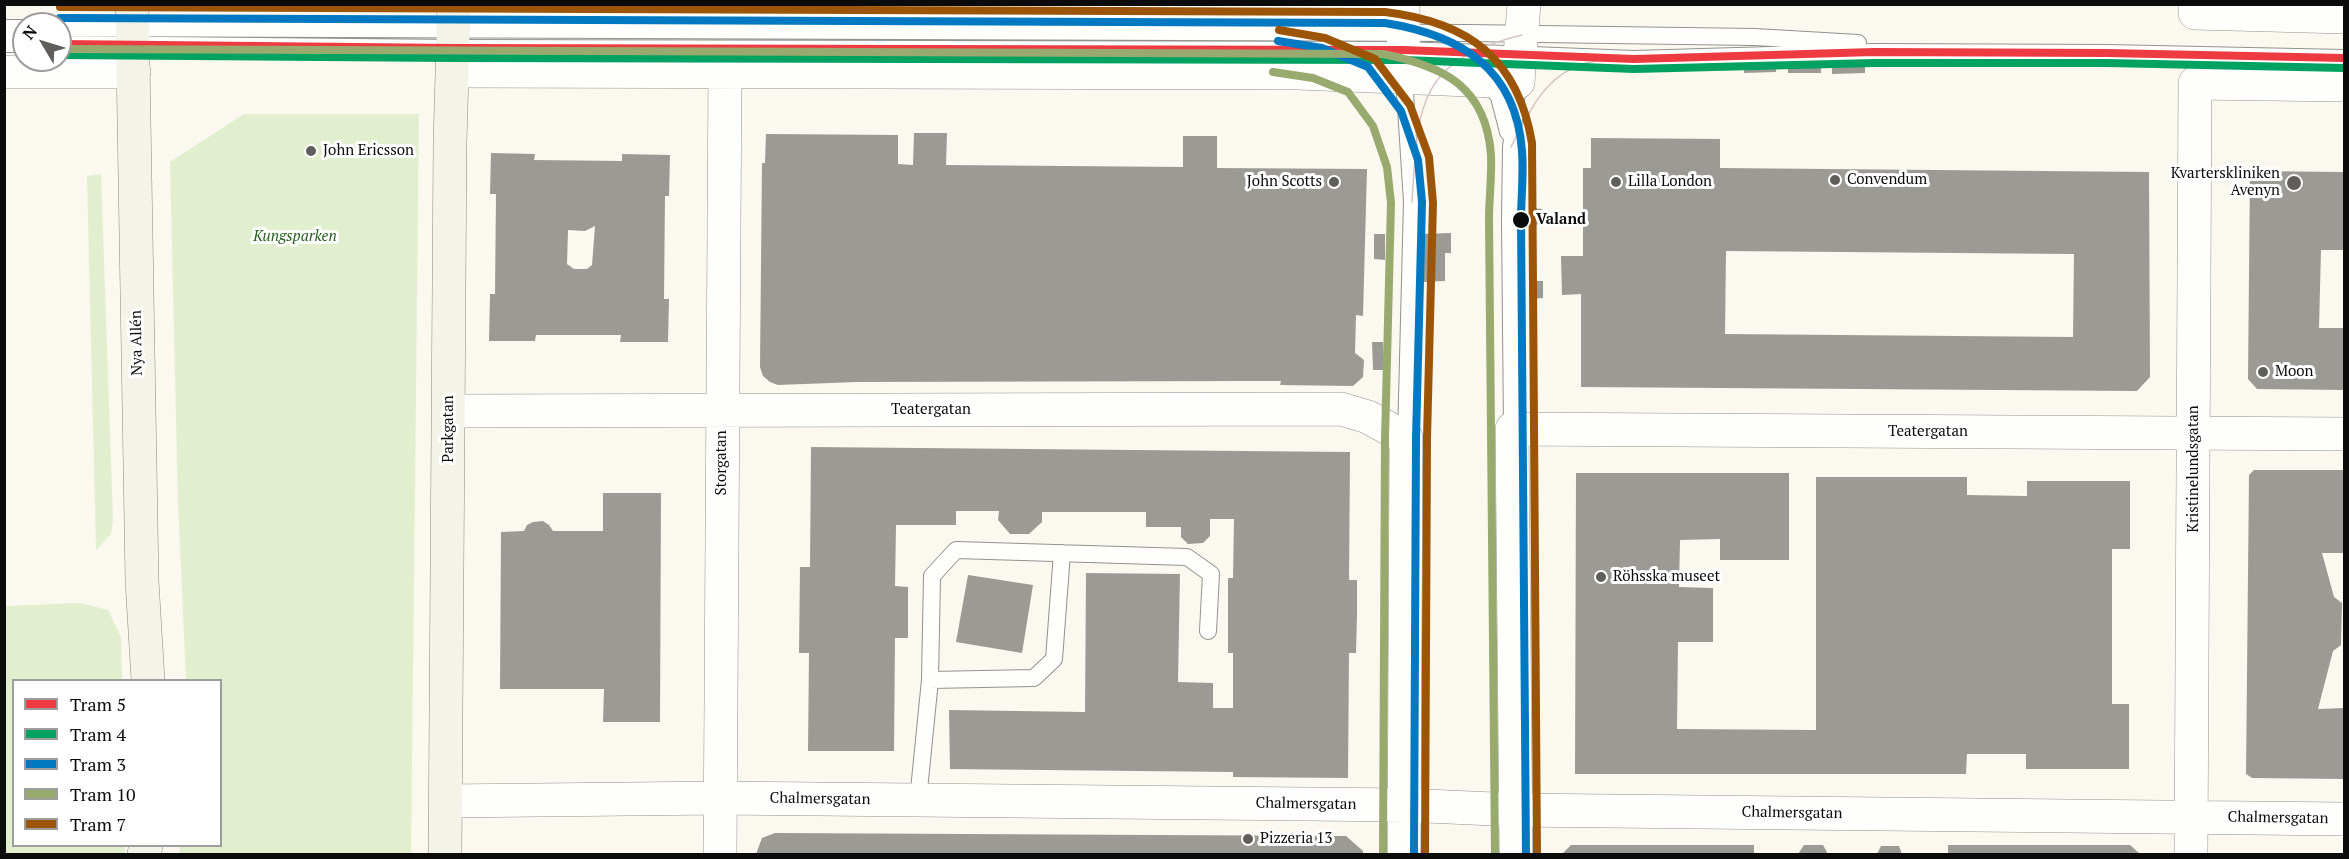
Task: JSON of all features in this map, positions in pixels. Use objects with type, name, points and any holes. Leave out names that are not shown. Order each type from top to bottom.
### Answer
[{"type":"main road","name":"Parkgatan","points":[[445,855],[450,143],[454,33]]},
{"type":"main road","name":"Nya Allén","points":[[133,38],[141,569],[148,679]]},
{"type":"street","points":[[454,33],[719,8],[1401,35],[1514,51]]},
{"type":"street","points":[[2195,9],[2344,17]]},
{"type":"street","points":[[454,33],[725,70],[1287,73],[1401,35]]},
{"type":"street","points":[[4,72],[133,38]]},
{"type":"street","name":"Storgatan","points":[[720,855],[725,70]]},
{"type":"street","name":"Kristinelundsgatan","points":[[2191,855],[2195,434],[2195,83],[2344,84]]},
{"type":"street","name":"Teatergatan","points":[[449,411],[1341,409],[1368,417],[1406,438]]},
{"type":"street","points":[[1512,429],[1516,855]]},
{"type":"street","name":"Teatergatan","points":[[1512,429],[2344,434]]},
{"type":"street","points":[[1404,855],[1406,438]]},
{"type":"street","name":"Chalmersgatan","points":[[447,801],[720,798],[1404,805],[1516,810],[2344,819]]},
{"type":"lane","points":[[72,30],[133,38]]},
{"type":"lane","points":[[72,43],[133,38],[637,31],[1401,35],[1514,51],[1634,59],[1874,52],[2095,53],[2344,58]]},
{"type":"lane","points":[[454,33],[1279,51],[1401,35],[1447,52],[1470,64],[1514,51]]},
{"type":"lane","points":[[1401,35],[1412,202],[1406,438]]},
{"type":"lane","points":[[1447,52],[1514,51],[1755,37],[1867,44],[2344,48]]},
{"type":"lane","points":[[1512,429],[1510,220],[1514,51]]},
{"type":"lane","points":[[1511,147],[1506,115],[1499,98],[1514,51]]},
{"type":"lane","points":[[918,800],[930,680],[932,576],[956,550],[1187,557],[1211,574],[1208,631]]},
{"type":"lane","points":[[930,680],[1034,678],[1054,659],[1062,553]]},
{"type":"green space","name":"Kungsparken","points":[[244,114],[419,114],[411,854],[179,854],[180,847],[222,847],[222,679],[186,679],[178,502],[170,162]]},
{"type":"green space","points":[[101,174],[113,520],[111,534],[96,550],[87,176]]},
{"type":"green space","points":[[80,603],[108,610],[121,637],[122,679],[12,679],[12,847],[125,847],[125,854],[5,854],[5,606]]},
{"type":"building","points":[[1776,64],[1776,72],[1744,73],[1744,65]]},
{"type":"building","points":[[1788,65],[1821,65],[1821,73],[1788,73]]},
{"type":"building","points":[[1865,65],[1865,73],[1832,74],[1832,66]]},
{"type":"building","points":[[914,133],[947,133],[946,165],[1183,167],[1183,136],[1217,136],[1217,168],[1367,169],[1363,316],[1356,315],[1355,353],[1364,360],[1363,377],[1353,386],[1280,385],[1281,381],[856,382],[778,385],[770,382],[763,376],[760,367],[762,163],[765,163],[766,134],[898,135],[898,164],[913,165]]},
{"type":"building","points":[[1591,138],[1720,139],[1720,168],[2149,172],[2150,377],[2137,391],[1581,387],[1581,294],[1562,295],[1561,256],[1583,256],[1583,168],[1591,168]],"holes":[[[1726,251],[2074,254],[2073,337],[1725,334]]]},
{"type":"building","points":[[491,153],[535,154],[534,160],[622,161],[622,154],[670,155],[669,196],[665,196],[664,299],[669,299],[668,342],[620,342],[621,335],[536,335],[535,341],[489,341],[490,294],[495,294],[496,194],[490,194]],"holes":[[[595,226],[592,265],[587,269],[574,269],[567,264],[568,230],[585,231]]]},
{"type":"building","points":[[2250,171],[2344,172],[2344,250],[2321,250],[2319,328],[2344,328],[2344,390],[2257,389],[2248,379]]},
{"type":"building","points":[[1533,208],[1542,209],[1542,225],[1532,224]]},
{"type":"building","points":[[1451,233],[1451,253],[1445,253],[1445,281],[1422,282],[1421,234]]},
{"type":"building","points":[[1374,234],[1385,234],[1385,260],[1374,259]]},
{"type":"building","points":[[1532,281],[1543,281],[1543,298],[1532,299]]},
{"type":"building","points":[[1372,342],[1383,342],[1384,370],[1373,370]]},
{"type":"building","points":[[811,447],[1350,452],[1349,580],[1357,580],[1357,615],[1356,653],[1349,653],[1348,778],[1233,777],[1233,772],[950,769],[949,710],[1085,712],[1086,573],[1180,574],[1178,682],[1213,683],[1213,708],[1233,708],[1233,653],[1228,653],[1228,578],[1233,578],[1234,519],[1210,519],[1210,536],[1203,543],[1188,544],[1181,537],[1181,527],[1146,527],[1146,512],[1042,512],[1042,522],[1029,534],[1010,534],[998,520],[999,511],[956,511],[956,525],[896,525],[895,586],[908,587],[908,638],[895,638],[894,751],[808,751],[809,653],[799,653],[800,567],[810,567]]},
{"type":"building","points":[[2254,470],[2344,470],[2344,553],[2322,553],[2334,597],[2342,603],[2341,645],[2333,651],[2318,709],[2344,708],[2344,779],[2252,778],[2246,774],[2249,475]]},
{"type":"building","points":[[1576,473],[1789,473],[1789,560],[1720,560],[1720,539],[1680,540],[1679,587],[1713,588],[1713,642],[1678,642],[1677,729],[1816,730],[1816,477],[1967,477],[1967,495],[2027,496],[2027,481],[2130,481],[2130,549],[2112,549],[2112,704],[2129,704],[2129,769],[2026,769],[2026,754],[1967,754],[1966,774],[1575,774]]},
{"type":"building","points":[[603,493],[661,493],[660,722],[603,722],[604,689],[500,689],[501,532],[524,531],[527,525],[543,521],[553,531],[603,531]]},
{"type":"building","points":[[968,575],[1033,585],[1022,653],[956,642]]},
{"type":"building","points":[[775,833],[1346,836],[1363,851],[1363,854],[756,854],[762,838]]},
{"type":"building","points":[[1571,845],[1754,845],[1754,854],[1562,854]]},
{"type":"building","points":[[1804,845],[1823,845],[1828,854],[1798,854]]},
{"type":"building","points":[[1948,845],[2130,845],[2140,854],[1948,854]]},
{"type":"building","points":[[1881,846],[1899,846],[1902,854],[1877,854]]},
{"type":"tram line","name":"7","points":[[60,7],[1385,12],[1415,17],[1465,36],[1485,50],[1501,67],[1515,88],[1525,114],[1532,143],[1537,854]]},
{"type":"tram line","name":"3","points":[[72,18],[1385,23],[1438,37],[1460,47],[1480,61],[1496,78],[1509,98],[1518,122],[1522,151],[1526,854]]},
{"type":"tram line","name":"7","points":[[1279,30],[1325,38],[1375,59],[1410,105],[1429,157],[1433,203],[1427,438],[1425,854]]},
{"type":"tram line","points":[[1412,202],[1421,114],[1442,74],[1461,59],[1487,46],[1522,35]]},
{"type":"tram line","name":"3","points":[[1278,41],[1322,48],[1368,67],[1401,111],[1418,160],[1422,202],[1416,438],[1414,854]]},
{"type":"tram line","name":"5","points":[[72,44],[453,48],[1404,50],[1634,59],[1874,52],[2107,53],[2344,58]]},
{"type":"tram line","name":"10","points":[[72,49],[1383,54],[1424,65],[1442,73],[1458,83],[1480,112],[1487,131],[1491,155],[1489,220],[1495,854]]},
{"type":"tram line","name":"4","points":[[72,55],[1404,60],[1634,69],[1874,63],[2107,63],[2344,68]]},
{"type":"tram line","points":[[1511,147],[1533,106],[1552,83],[1563,74],[1576,66],[1591,62],[1634,59]]},
{"type":"tram line","name":"10","points":[[1273,72],[1313,78],[1348,92],[1373,126],[1387,167],[1391,203],[1385,438],[1383,854]]},
{"type":"place","name":"John Ericsson","points":[[311,151]]},
{"type":"place","name":"Convendum","points":[[1835,180]]},
{"type":"place","name":"John Scotts","points":[[1334,182]]},
{"type":"place","name":"Lilla London","points":[[1616,182]]},
{"type":"place","name":"Kvarterskliniken Avenyn","points":[[2294,183]]},
{"type":"place","name":"Valand","points":[[1521,220]]},
{"type":"place","name":"Moon","points":[[2263,372]]},
{"type":"place","name":"Röhsska museet","points":[[1601,577]]},
{"type":"place","name":"Pizzeria 13","points":[[1248,839]]}]
